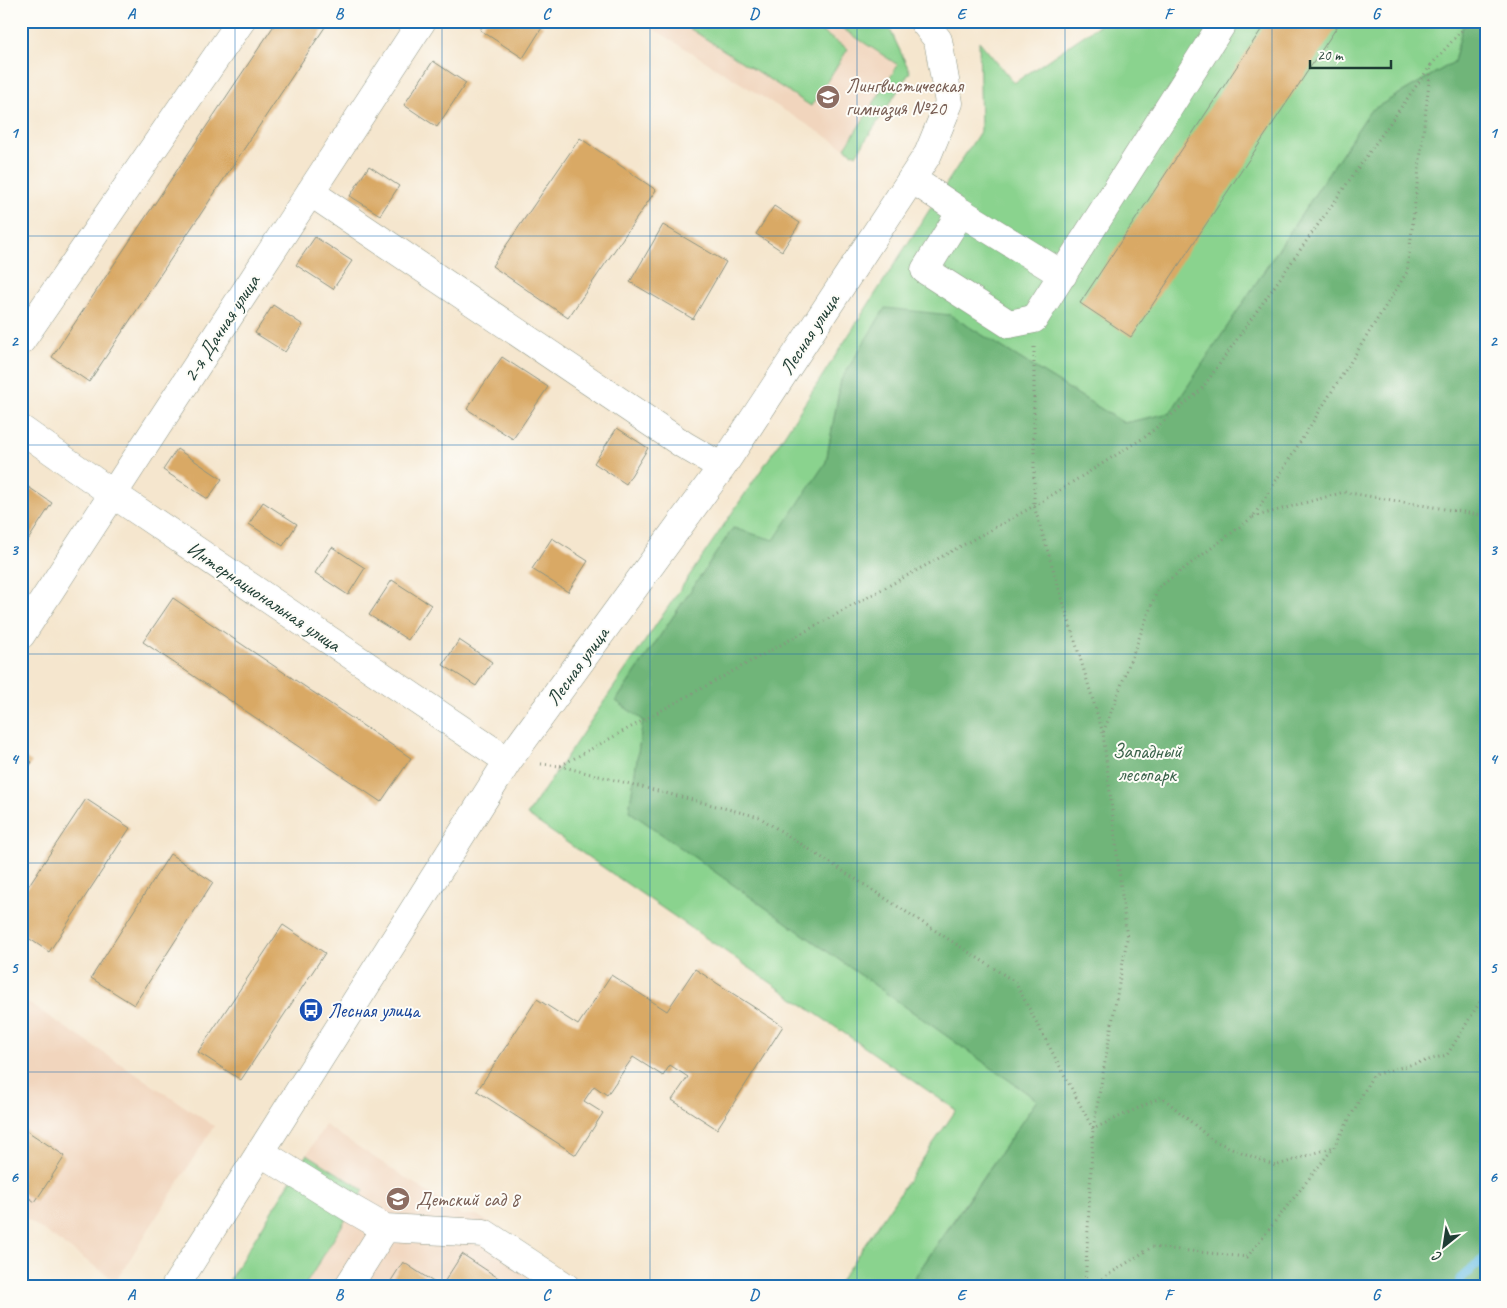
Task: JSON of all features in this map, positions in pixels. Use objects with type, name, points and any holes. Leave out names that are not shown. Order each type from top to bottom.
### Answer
[{"type":"street","points":[[21,341],[242,21]]},
{"type":"street","name":"2-я Дачная улица","points":[[21,635],[422,21]]},
{"type":"street","points":[[960,212],[926,270],[1010,324],[1034,319],[1224,21]]},
{"type":"street","name":"Лесная улица","points":[[175,1287],[508,761],[722,467],[928,154],[949,103],[930,31]]},
{"type":"street","points":[[912,179],[960,212],[1063,276]]},
{"type":"street","points":[[310,192],[684,445],[722,467]]},
{"type":"street","name":"Интернациональная улица","points":[[21,429],[113,494],[508,761]]},
{"type":"street","points":[[260,1152],[385,1228],[484,1233],[566,1287]]},
{"type":"street","points":[[348,1287],[385,1228]]},
{"type":"path","points":[[560,766],[1034,506],[1145,437],[1201,390],[1431,65],[1470,21]]},
{"type":"path","points":[[1103,733],[1158,588],[1253,517],[1407,272],[1431,65]]},
{"type":"path","points":[[1034,319],[1034,506],[1103,733],[1127,938],[1093,1129],[1085,1287]]},
{"type":"path","points":[[1253,517],[1344,492],[1486,516]]},
{"type":"path","points":[[508,761],[560,766],[759,817],[1015,982],[1093,1129]]},
{"type":"path","points":[[1089,1287],[1152,1247],[1247,1257],[1334,1147],[1373,1075],[1446,1055],[1486,992]]},
{"type":"path","points":[[1093,1129],[1162,1097],[1212,1140],[1274,1166],[1334,1147]]},
{"type":"shaded area","name":"Лингвистическая гимназия №20","points":[[641,21],[886,21],[910,72],[856,155]]},
{"type":"shaded area","points":[[21,998],[214,1126],[116,1281],[21,1215]]},
{"type":"shaded area","name":"Детский сад 8","points":[[325,1125],[462,1215],[477,1215],[586,1287],[512,1287],[462,1254],[441,1287],[403,1262],[387,1287],[304,1287],[364,1190],[307,1154]]},
{"type":"green space","points":[[678,21],[805,21],[848,49],[811,106]]},
{"type":"green space","points":[[831,21],[886,21],[910,72],[856,155],[845,148],[898,65]]},
{"type":"green space","points":[[1105,21],[1464,21],[1454,62],[1370,111],[1170,413],[1124,423],[950,315],[841,380],[826,462],[774,541],[733,528],[616,701],[643,720],[629,811],[1037,1100],[908,1287],[836,1287],[956,1110],[527,815],[772,454],[981,130],[979,41],[1014,83]]},
{"type":"green space","name":"Западный лесопарк","points":[[1464,21],[1486,21],[1486,1287],[908,1287],[1037,1100],[629,811],[643,720],[616,701],[733,528],[774,540],[826,462],[841,380],[885,308],[950,315],[1124,423],[1170,413],[1370,111],[1454,62]]},
{"type":"green space","points":[[307,1154],[364,1190],[304,1287],[231,1287],[228,1282]]},
{"type":"building","points":[[277,21],[329,21],[89,382],[52,357]]},
{"type":"building","points":[[486,21],[535,21],[543,26],[523,58],[480,30]]},
{"type":"building","points":[[1267,21],[1341,21],[1131,337],[1080,303]]},
{"type":"building","points":[[433,61],[466,83],[437,127],[404,105]]},
{"type":"building","points":[[580,138],[656,190],[568,318],[492,266]]},
{"type":"building","points":[[369,166],[399,186],[380,215],[350,196]]},
{"type":"building","points":[[774,206],[800,223],[782,251],[756,234]]},
{"type":"building","points":[[663,225],[726,262],[693,319],[630,282]]},
{"type":"building","points":[[315,237],[352,261],[333,289],[296,265]]},
{"type":"building","points":[[273,305],[303,325],[285,352],[255,333]]},
{"type":"building","points":[[502,357],[548,387],[513,439],[467,409]]},
{"type":"building","points":[[617,428],[648,448],[626,484],[594,463]]},
{"type":"building","points":[[177,449],[222,479],[208,499],[163,470]]},
{"type":"building","points":[[21,482],[52,503],[21,551]]},
{"type":"building","points":[[263,502],[297,524],[283,546],[249,524]]},
{"type":"building","points":[[552,538],[588,561],[568,592],[532,569]]},
{"type":"building","points":[[332,547],[365,568],[348,595],[315,573]]},
{"type":"building","points":[[392,580],[431,605],[408,640],[369,615]]},
{"type":"building","points":[[173,598],[411,758],[381,802],[143,642]]},
{"type":"building","points":[[459,640],[492,662],[476,686],[443,665]]},
{"type":"building","points":[[21,755],[32,762],[21,779]]},
{"type":"building","points":[[86,799],[130,828],[49,952],[21,933],[21,897]]},
{"type":"building","points":[[170,854],[213,882],[134,1005],[91,978]]},
{"type":"building","points":[[283,925],[325,953],[241,1080],[198,1052]]},
{"type":"building","points":[[695,969],[783,1026],[717,1129],[672,1100],[688,1077],[670,1065],[663,1076],[633,1057],[607,1095],[594,1086],[584,1101],[603,1113],[576,1155],[477,1091],[537,999],[578,1025],[611,975],[667,1011]]},
{"type":"building","points":[[21,1127],[65,1156],[35,1202],[21,1192]]},
{"type":"building","points":[[462,1254],[512,1287],[441,1287]]},
{"type":"building","points":[[403,1262],[441,1287],[387,1287]]},
{"type":"waterway","points":[[1461,1287],[1460,1279],[1486,1257]]},
{"type":"place","name":"Лингвистическая гимназия №20","points":[[828,97]]},
{"type":"place","name":"Лесная улица","points":[[311,1010]]},
{"type":"place","name":"Детский сад 8","points":[[398,1199]]}]
